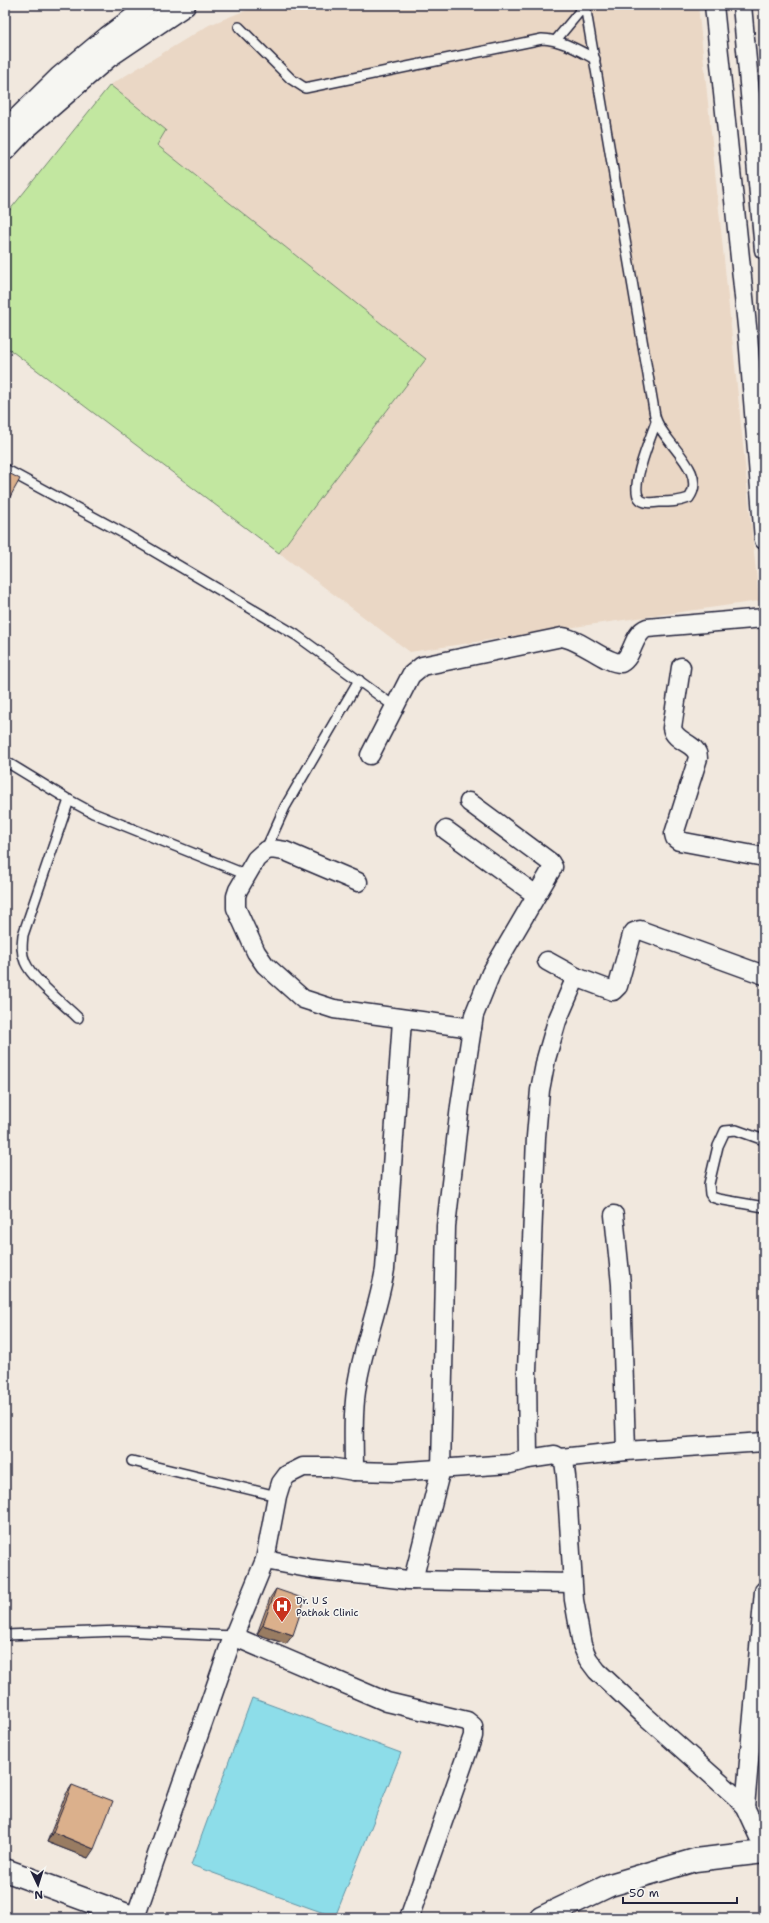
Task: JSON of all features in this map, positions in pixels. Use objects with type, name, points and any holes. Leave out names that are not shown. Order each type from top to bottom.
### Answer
[{"type":"street","points":[[5,129],[59,76],[107,36],[150,5]]},
{"type":"street","points":[[5,149],[24,129],[107,57],[184,5]]},
{"type":"street","points":[[714,5],[748,336],[764,540]]},
{"type":"street","points":[[742,5],[764,250]]},
{"type":"street","points":[[370,755],[411,675],[418,668],[428,664],[562,637],[577,641],[613,661],[621,663],[626,658],[640,632],[647,628],[764,618]]},
{"type":"street","points":[[681,666],[672,728],[676,737],[694,749],[698,758],[674,834],[675,838],[679,841],[764,857]]},
{"type":"street","points":[[413,1580],[441,1469],[446,1226],[460,1106],[472,1028],[476,1009],[491,973],[552,870],[550,862],[469,802]]},
{"type":"street","points":[[446,830],[536,895]]},
{"type":"street","points":[[358,882],[285,850],[271,849],[265,851],[256,859],[236,896],[238,914],[256,952],[265,965],[293,992],[303,999],[318,1005],[402,1020],[472,1028]]},
{"type":"street","points":[[547,961],[576,977],[609,991],[615,990],[632,935],[634,932],[640,930],[764,975]]},
{"type":"street","points":[[528,1459],[527,1371],[536,1137],[540,1090],[556,1021],[576,977]]},
{"type":"street","points":[[354,1471],[354,1409],[357,1380],[382,1290],[385,1268],[402,1020]]},
{"type":"street","points":[[614,1215],[621,1284],[626,1451]]},
{"type":"street","points":[[5,1870],[135,1918],[233,1636],[265,1560],[277,1496],[281,1483],[287,1475],[303,1467],[329,1467],[354,1471],[394,1472],[510,1464],[551,1455],[561,1458],[626,1451],[764,1442]]},
{"type":"street","points":[[561,1458],[564,1461],[566,1476],[572,1583],[578,1628],[582,1645],[588,1659],[597,1671],[717,1779],[745,1807],[764,1848]]},
{"type":"street","points":[[265,1560],[313,1569],[413,1580],[572,1583]]},
{"type":"street","points":[[745,1807],[764,1591]]},
{"type":"street","points":[[233,1636],[370,1696],[410,1709],[467,1721],[473,1726],[473,1736],[409,1918]]},
{"type":"street","points":[[541,1918],[610,1885],[695,1860],[764,1852]]},
{"type":"lane","points":[[556,40],[585,5]]},
{"type":"lane","points":[[585,5],[656,422],[661,432],[691,470],[694,478],[695,486],[693,493],[689,498],[682,501],[649,503],[642,501],[636,493],[637,481],[656,422]]},
{"type":"lane","points":[[239,27],[291,79],[305,88],[529,41],[556,40],[595,59]]},
{"type":"lane","points":[[5,469],[123,533],[289,631],[395,707]]},
{"type":"lane","points":[[265,851],[285,807],[359,680]]},
{"type":"lane","points":[[5,761],[68,800],[126,827],[247,875]]},
{"type":"lane","points":[[68,800],[23,935],[22,946],[25,963],[31,972],[78,1018]]},
{"type":"lane","points":[[764,1140],[736,1130],[725,1132],[718,1146],[708,1189],[712,1197],[718,1199],[764,1207]]},
{"type":"lane","points":[[132,1461],[277,1496]]},
{"type":"lane","points":[[5,1635],[121,1631],[233,1636]]},
{"type":"shaded area","points":[[259,5],[698,5],[759,601],[410,652],[279,553],[426,359],[157,145],[165,130],[110,85],[209,25]]},
{"type":"green space","points":[[110,85],[166,130],[157,145],[426,359],[279,553],[5,346],[5,216]]},
{"type":"water","points":[[252,1698],[401,1753],[335,1917],[191,1865]]},
{"type":"building","points":[[5,471],[20,479],[5,506]]},
{"type":"building","points":[[276,1589],[305,1599],[293,1635],[263,1625]]},
{"type":"building","points":[[72,1785],[113,1801],[94,1849],[53,1832]]},
{"type":"place","name":"Dr. U S Pathak Clinic","points":[[282,1623]]}]
